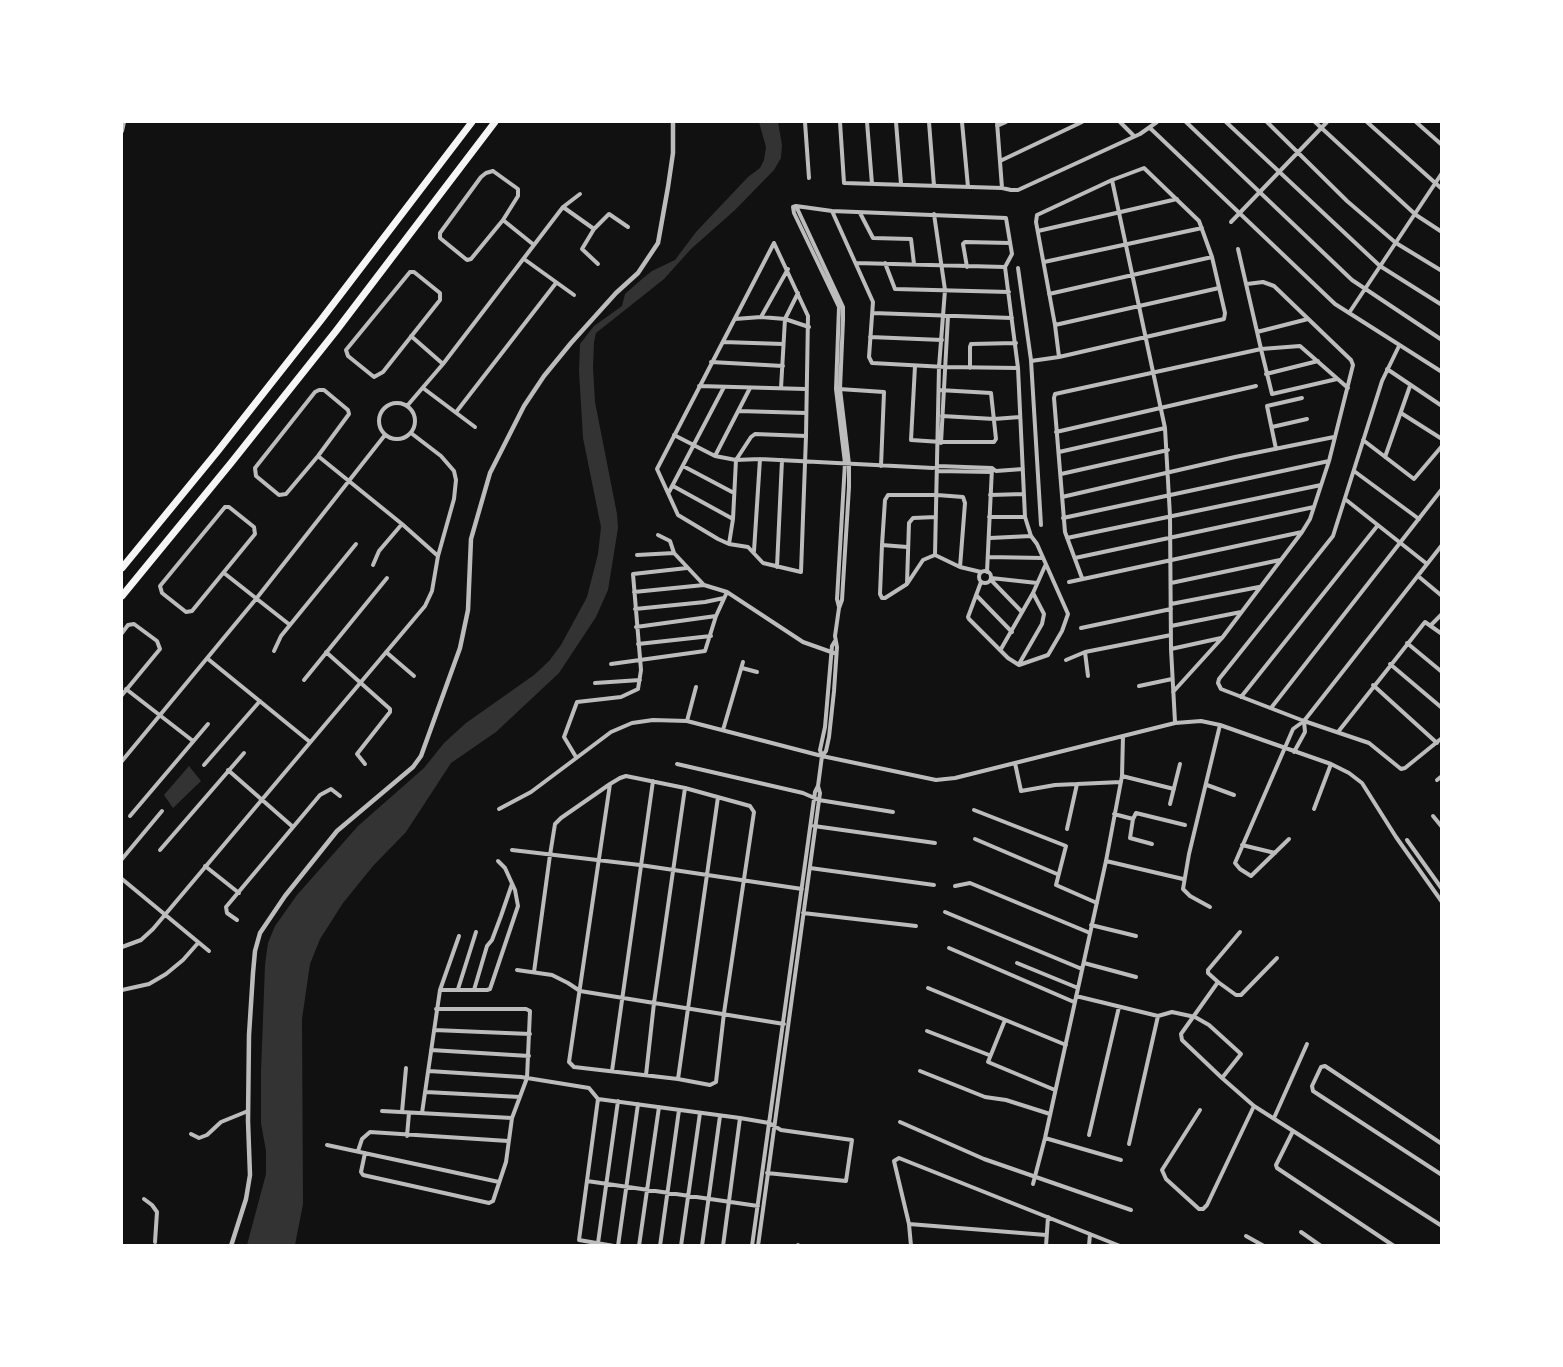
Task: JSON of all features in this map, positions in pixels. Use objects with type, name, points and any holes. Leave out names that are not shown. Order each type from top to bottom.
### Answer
[{"type":"highway","points":[[122,568],[299,349],[472,122]]},
{"type":"highway","points":[[122,596],[329,340],[495,122]]},
{"type":"street","points":[[122,130],[124,122]]},
{"type":"street","points":[[231,1245],[246,1199],[250,1175],[248,1111],[252,983],[255,951],[260,933],[285,896],[337,831],[413,767],[421,756],[460,648],[468,610],[471,539],[490,473],[518,416],[544,376],[594,318],[638,273],[658,243],[673,153],[673,122]]},
{"type":"street","points":[[805,122],[810,178]]},
{"type":"street","points":[[840,122],[844,183],[1018,190],[1134,136],[1157,122]]},
{"type":"street","points":[[867,122],[872,184]]},
{"type":"street","points":[[896,122],[901,184]]},
{"type":"street","points":[[928,122],[934,186]]},
{"type":"street","points":[[962,122],[968,187]]},
{"type":"street","points":[[1002,188],[997,124],[1006,122]]},
{"type":"street","points":[[1000,161],[1082,122]]},
{"type":"street","points":[[1120,122],[1134,136]]},
{"type":"street","points":[[1186,122],[1364,290],[1442,340]]},
{"type":"street","points":[[1226,122],[1380,266],[1442,305]]},
{"type":"street","points":[[1267,122],[1347,201],[1396,243],[1442,271]]},
{"type":"street","points":[[1315,122],[1416,215],[1442,232]]},
{"type":"street","points":[[1231,222],[1327,122]]},
{"type":"street","points":[[1367,122],[1442,189]]},
{"type":"street","points":[[1416,122],[1442,145]]},
{"type":"street","points":[[1150,128],[1335,304],[1442,372]]},
{"type":"street","points":[[1031,361],[1059,357],[1146,337],[1224,319],[1226,316],[1212,257],[1198,219],[1144,168],[1040,213],[1036,218],[1059,357]]},
{"type":"street","points":[[493,171],[518,189],[519,192],[503,220],[469,260],[440,238],[440,233],[486,172],[493,171]]},
{"type":"street","points":[[1349,313],[1442,173]]},
{"type":"street","points":[[1112,180],[1162,407],[1168,450],[1171,649],[1175,723]]},
{"type":"street","points":[[407,406],[563,207],[580,194]]},
{"type":"street","points":[[1038,231],[1177,199]]},
{"type":"street","points":[[563,207],[594,230]]},
{"type":"street","points":[[752,1245],[817,799],[822,756],[820,750],[835,653],[847,463],[838,389],[841,307],[794,208],[860,213],[1006,218],[1012,256],[1005,267],[1018,368],[1025,517],[1031,536],[1068,614],[1048,655],[1019,664],[1008,658],[1002,649],[969,619],[981,582],[979,576],[981,573]]},
{"type":"street","points":[[832,211],[873,302],[869,357],[872,363],[1018,368]]},
{"type":"street","points":[[860,213],[873,238],[911,239],[914,264]]},
{"type":"street","points":[[598,264],[582,249],[594,230],[609,214],[628,227]]},
{"type":"street","points":[[934,214],[945,291],[935,555]]},
{"type":"street","points":[[503,220],[534,245]]},
{"type":"street","points":[[1044,262],[1202,228]]},
{"type":"street","points":[[967,267],[963,244],[965,242],[1010,243]]},
{"type":"street","points":[[774,243],[788,269],[807,313],[808,327],[802,572],[763,563],[754,551],[743,545],[729,544],[676,513],[657,467],[774,243]]},
{"type":"street","points":[[1239,249],[1271,392],[1274,394],[1337,379]]},
{"type":"street","points":[[1049,294],[1212,257]]},
{"type":"street","points":[[524,259],[574,295]]},
{"type":"street","points":[[856,262],[1005,267]]},
{"type":"street","points":[[885,263],[895,289],[1009,292]]},
{"type":"street","points":[[1018,268],[1031,361],[1041,525]]},
{"type":"street","points":[[761,317],[788,269]]},
{"type":"street","points":[[414,272],[440,293],[441,297],[411,336],[378,377],[374,377],[348,356],[346,350],[405,275],[414,272]]},
{"type":"street","points":[[456,411],[556,282]]},
{"type":"street","points":[[1173,692],[1222,638],[1310,519],[1329,461],[1353,363],[1274,286],[1263,282],[1247,284]]},
{"type":"street","points":[[1055,325],[1219,288]]},
{"type":"street","points":[[781,388],[785,319],[798,293]]},
{"type":"street","points":[[873,313],[943,313],[948,316],[1012,318]]},
{"type":"street","points":[[943,341],[948,316]]},
{"type":"street","points":[[735,319],[761,317],[785,319],[808,327]]},
{"type":"street","points":[[1257,332],[1308,319]]},
{"type":"street","points":[[411,336],[442,364]]},
{"type":"street","points":[[870,337],[943,341]]},
{"type":"street","points":[[723,342],[783,344]]},
{"type":"street","points":[[970,368],[971,344],[1016,343]]},
{"type":"street","points":[[1082,578],[1067,538],[1063,518],[1055,395],[1261,349],[1300,346],[1348,388]]},
{"type":"street","points":[[1400,346],[1387,369],[1333,536],[1219,679],[1218,686],[1304,721],[1370,743],[1401,769],[1442,738]]},
{"type":"street","points":[[1266,374],[1318,361]]},
{"type":"street","points":[[711,362],[783,366]]},
{"type":"street","points":[[915,366],[912,440],[939,443],[994,442],[996,439],[991,393],[941,391]]},
{"type":"street","points":[[1387,369],[1442,406]]},
{"type":"street","points":[[699,386],[805,389]]},
{"type":"street","points":[[1056,432],[1256,386]]},
{"type":"street","points":[[1385,457],[1410,386]]},
{"type":"street","points":[[669,492],[724,387]]},
{"type":"street","points":[[423,388],[475,427]]},
{"type":"street","points":[[715,456],[750,388]]},
{"type":"street","points":[[838,389],[884,392],[881,466]]},
{"type":"street","points":[[324,390],[348,410],[349,414],[318,456],[282,496],[255,472],[255,468],[315,392],[324,390]]},
{"type":"street","points":[[1276,449],[1267,406],[1302,398]]},
{"type":"street","points":[[391,404],[407,406],[414,417],[411,433],[404,438],[397,439],[386,435],[379,422],[382,411],[391,404]]},
{"type":"street","points":[[739,411],[806,413]]},
{"type":"street","points":[[1401,413],[1442,439]]},
{"type":"street","points":[[940,416],[994,419],[1020,417]]},
{"type":"street","points":[[1272,427],[1307,419]]},
{"type":"street","points":[[1059,452],[1165,428]]},
{"type":"street","points":[[122,947],[141,940],[166,914],[425,606],[432,591],[438,556],[454,499],[456,480],[454,471],[441,456],[411,433]]},
{"type":"street","points":[[122,761],[208,659],[386,435]]},
{"type":"street","points":[[674,435],[715,456],[736,460],[760,459],[993,470],[1023,469]]},
{"type":"street","points":[[729,544],[733,519],[736,460],[753,435],[806,436]]},
{"type":"street","points":[[1062,497],[1334,437]]},
{"type":"street","points":[[1363,440],[1414,479],[1442,446]]},
{"type":"street","points":[[1061,474],[1168,450]]},
{"type":"street","points":[[318,456],[438,556]]},
{"type":"street","points":[[754,551],[760,459]]},
{"type":"street","points":[[777,567],[782,460]]},
{"type":"street","points":[[1063,518],[1329,461]]},
{"type":"street","points":[[683,466],[734,493]]},
{"type":"street","points":[[993,470],[987,572],[1023,612]]},
{"type":"street","points":[[1354,471],[1419,519]]},
{"type":"street","points":[[1067,538],[1321,485]]},
{"type":"street","points":[[673,486],[733,519]]},
{"type":"street","points":[[1271,708],[1442,489]]},
{"type":"street","points":[[990,495],[1024,494]]},
{"type":"street","points":[[960,567],[964,499],[960,496],[888,495],[885,500],[881,597],[885,598],[907,584],[923,560],[935,555],[960,567],[981,573],[987,572]]},
{"type":"street","points":[[1345,499],[1427,564]]},
{"type":"street","points":[[230,507],[256,531],[224,573],[189,612],[162,593],[160,589],[160,586],[220,510],[230,507]]},
{"type":"street","points":[[1075,558],[1314,507]]},
{"type":"street","points":[[907,584],[907,547],[911,519],[936,517]]},
{"type":"street","points":[[989,517],[1025,517]]},
{"type":"street","points":[[373,565],[379,551],[402,524]]},
{"type":"street","points":[[1241,697],[1378,525]]},
{"type":"street","points":[[1069,582],[1302,532]]},
{"type":"street","points":[[658,535],[670,540],[674,553],[704,585]]},
{"type":"street","points":[[990,537],[1031,536]]},
{"type":"street","points":[[274,651],[281,636],[356,544]]},
{"type":"street","points":[[882,545],[907,547]]},
{"type":"street","points":[[1289,839],[1251,876],[1234,863],[1293,729],[1304,721],[1442,545]]},
{"type":"street","points":[[637,555],[674,553]]},
{"type":"street","points":[[988,558],[1043,558]]},
{"type":"street","points":[[1171,584],[1281,560]]},
{"type":"street","points":[[1002,649],[1034,593],[1045,566]]},
{"type":"street","points":[[576,757],[564,737],[577,702],[621,697],[636,691],[640,680],[634,573],[687,568]]},
{"type":"street","points":[[224,573],[291,625]]},
{"type":"street","points":[[1418,576],[1442,596]]},
{"type":"street","points":[[304,680],[387,578]]},
{"type":"street","points":[[981,582],[987,583],[991,579],[1037,582]]},
{"type":"street","points":[[634,592],[704,585],[727,592],[803,642],[835,653]]},
{"type":"street","points":[[1171,604],[1259,586]]},
{"type":"street","points":[[611,664],[705,651],[716,616],[727,592]]},
{"type":"street","points":[[1019,664],[1042,624],[1044,614],[1034,593]]},
{"type":"street","points":[[976,595],[1012,632]]},
{"type":"street","points":[[635,609],[724,598]]},
{"type":"street","points":[[1081,628],[1171,609]]},
{"type":"street","points":[[1171,626],[1241,612]]},
{"type":"street","points":[[1431,625],[1442,614]]},
{"type":"street","points":[[636,627],[716,616]]},
{"type":"street","points":[[1338,732],[1425,622],[1442,634]]},
{"type":"street","points":[[122,633],[128,625],[134,624],[160,645],[160,649],[122,695]]},
{"type":"street","points":[[1066,660],[1085,652],[1171,635]]},
{"type":"street","points":[[638,644],[711,636]]},
{"type":"street","points":[[1171,649],[1222,638]]},
{"type":"street","points":[[1407,643],[1442,672]]},
{"type":"street","points":[[326,652],[387,704],[390,712],[357,754],[365,764]]},
{"type":"street","points":[[386,652],[414,676]]},
{"type":"street","points":[[1085,652],[1088,675]]},
{"type":"street","points":[[208,659],[310,742]]},
{"type":"street","points":[[723,730],[743,662]]},
{"type":"street","points":[[1390,664],[1442,708]]},
{"type":"street","points":[[742,669],[757,672]]},
{"type":"street","points":[[822,756],[830,737],[834,691],[833,669]]},
{"type":"street","points":[[1139,686],[1172,679]]},
{"type":"street","points":[[595,683],[640,680]]},
{"type":"street","points":[[1373,685],[1437,743]]},
{"type":"street","points":[[687,721],[696,687]]},
{"type":"street","points":[[126,689],[193,741]]},
{"type":"street","points":[[828,690],[834,691]]},
{"type":"street","points":[[204,765],[260,701]]},
{"type":"street","points":[[499,809],[531,792],[611,732],[632,723],[653,720],[687,721],[822,756],[936,780],[955,778],[1175,723],[1201,721],[1220,725],[1331,764],[1362,783],[1396,837],[1442,902]]},
{"type":"street","points":[[1294,752],[1303,736],[1304,721]]},
{"type":"street","points":[[130,816],[208,724]]},
{"type":"street","points":[[1210,907],[1185,892],[1183,879],[1220,725]]},
{"type":"street","points":[[825,727],[831,727]]},
{"type":"street","points":[[1033,1184],[1107,861],[1122,776],[1123,736]]},
{"type":"street","points":[[823,737],[830,737]]},
{"type":"street","points":[[160,850],[244,753]]},
{"type":"street","points":[[1015,763],[1021,791],[1055,785],[1121,782]]},
{"type":"street","points":[[677,764],[803,793],[817,799],[893,812]]},
{"type":"street","points":[[1170,804],[1180,764]]},
{"type":"street","points":[[1314,809],[1331,764]]},
{"type":"street","points":[[228,770],[293,827]]},
{"type":"street","points":[[534,972],[550,855],[557,822],[610,784],[626,776],[685,788],[752,807],[754,812],[742,880],[717,1080],[710,1085],[574,1067],[570,1064],[610,784]]},
{"type":"street","points":[[1122,776],[1174,789]]},
{"type":"street","points":[[1437,780],[1442,776]]},
{"type":"street","points":[[612,1071],[653,781]]},
{"type":"street","points":[[1067,829],[1077,784]]},
{"type":"street","points":[[1206,785],[1234,795]]},
{"type":"street","points":[[646,1075],[685,788]]},
{"type":"street","points":[[237,920],[227,913],[226,907],[325,791],[331,789],[340,796]]},
{"type":"street","points":[[678,1079],[718,797]]},
{"type":"street","points":[[974,810],[1066,846],[1056,883],[1058,887],[1096,903]]},
{"type":"street","points":[[122,859],[162,811]]},
{"type":"street","points":[[1152,844],[1130,838],[1136,813],[1185,825]]},
{"type":"street","points":[[1114,814],[1133,819]]},
{"type":"street","points":[[1433,816],[1441,826]]},
{"type":"street","points":[[813,826],[935,843]]},
{"type":"street","points":[[975,839],[1058,874]]},
{"type":"street","points":[[1407,840],[1442,889]]},
{"type":"street","points":[[1242,845],[1275,853]]},
{"type":"street","points":[[512,850],[640,865],[802,889]]},
{"type":"street","points":[[440,990],[487,990],[490,988],[518,906],[512,883],[505,868],[498,861]]},
{"type":"street","points":[[1107,861],[1183,879]]},
{"type":"street","points":[[205,866],[239,892]]},
{"type":"street","points":[[807,867],[934,885]]},
{"type":"street","points":[[801,913],[802,889],[807,867]]},
{"type":"street","points":[[122,879],[209,951]]},
{"type":"street","points":[[474,990],[487,946],[492,940],[512,883]]},
{"type":"street","points":[[955,886],[970,883],[1090,933]]},
{"type":"street","points":[[945,912],[1082,969]]},
{"type":"street","points":[[801,913],[916,926]]},
{"type":"street","points":[[1091,925],[1136,936]]},
{"type":"street","points":[[1240,932],[1208,970],[1218,982],[1236,995],[1241,995],[1277,958]]},
{"type":"street","points":[[458,989],[476,933]]},
{"type":"street","points":[[422,1113],[436,1009],[440,990],[459,936]]},
{"type":"street","points":[[122,990],[149,984],[166,974],[183,960],[198,942]]},
{"type":"street","points":[[949,948],[1074,1002]]},
{"type":"street","points":[[1017,963],[1077,988]]},
{"type":"street","points":[[1084,963],[1136,977]]},
{"type":"street","points":[[517,970],[560,978],[580,991],[785,1024]]},
{"type":"street","points":[[1218,982],[1181,1034],[1181,1038],[1254,1106],[1442,1226]]},
{"type":"street","points":[[928,988],[1066,1045]]},
{"type":"street","points":[[1076,996],[1158,1016],[1172,1012],[1195,1017],[1209,1025],[1241,1054],[1222,1078]]},
{"type":"street","points":[[1089,1135],[1119,1007]]},
{"type":"street","points":[[365,1153],[363,1174],[489,1203],[493,1201],[506,1162],[512,1118],[527,1078],[531,1014],[526,1009],[436,1009]]},
{"type":"street","points":[[1129,1144],[1158,1016]]},
{"type":"street","points":[[1005,1020],[988,1061],[1055,1090]]},
{"type":"street","points":[[758,1245],[785,1024]]},
{"type":"street","points":[[434,1030],[530,1034]]},
{"type":"street","points":[[927,1031],[989,1054]]},
{"type":"street","points":[[1274,1118],[1307,1044]]},
{"type":"street","points":[[432,1050],[529,1056]]},
{"type":"street","points":[[1442,1144],[1324,1066],[1321,1067],[1312,1086],[1313,1091],[1442,1174]]},
{"type":"street","points":[[402,1112],[406,1068]]},
{"type":"street","points":[[429,1071],[527,1078],[589,1088],[598,1099],[740,1118],[769,1123],[781,1130],[852,1140],[846,1181],[762,1172]]},
{"type":"street","points":[[920,1071],[985,1097],[1006,1100],[1050,1114]]},
{"type":"street","points":[[426,1092],[520,1097]]},
{"type":"street","points":[[598,1099],[579,1240],[598,1243],[616,1245],[638,1104]]},
{"type":"street","points":[[598,1243],[618,1101]]},
{"type":"street","points":[[1200,1110],[1162,1170],[1166,1179],[1201,1209],[1205,1208],[1212,1195],[1254,1106]]},
{"type":"street","points":[[639,1245],[659,1107]]},
{"type":"street","points":[[660,1245],[679,1110]]},
{"type":"street","points":[[191,1134],[199,1138],[207,1136],[221,1122],[248,1111]]},
{"type":"street","points":[[382,1111],[512,1118]]},
{"type":"street","points":[[407,1136],[409,1113]]},
{"type":"street","points":[[681,1245],[700,1113]]},
{"type":"street","points":[[702,1245],[720,1115]]},
{"type":"street","points":[[723,1245],[740,1118]]},
{"type":"street","points":[[900,1122],[984,1159],[1131,1210]]},
{"type":"street","points":[[1293,1131],[1276,1165],[1278,1169],[1394,1245]]},
{"type":"street","points":[[358,1151],[362,1139],[370,1132],[508,1141]]},
{"type":"street","points":[[1045,1138],[1121,1160]]},
{"type":"street","points":[[327,1145],[499,1182]]},
{"type":"street","points":[[911,1245],[909,1224],[894,1161],[896,1159],[913,1162],[1120,1245]]},
{"type":"street","points":[[586,1181],[763,1207]]},
{"type":"street","points":[[144,1199],[157,1212],[155,1242]]},
{"type":"street","points":[[1046,1245],[1048,1217]]},
{"type":"street","points":[[909,1224],[1046,1235]]},
{"type":"street","points":[[1301,1232],[1322,1245]]},
{"type":"street","points":[[1089,1245],[1090,1234]]},
{"type":"street","points":[[1246,1236],[1264,1245]]},
{"type":"shaded area","points":[[759,122],[778,122],[782,145],[781,158],[774,170],[735,210],[691,249],[664,279],[596,333],[593,368],[595,402],[618,528],[608,590],[596,617],[559,673],[496,732],[451,763],[406,832],[373,866],[343,903],[320,939],[310,964],[302,1019],[303,1204],[295,1245],[247,1245],[266,1174],[266,1151],[261,1123],[261,1072],[265,965],[268,943],[275,926],[297,895],[358,826],[424,768],[444,743],[466,723],[534,675],[561,645],[587,597],[598,554],[601,527],[583,438],[579,371],[580,344],[594,326],[622,306],[625,294],[652,271],[675,260],[696,232],[748,177],[760,168],[766,147]]},
{"type":"shaded area","points":[[189,766],[201,781],[173,808],[164,795]]}]
